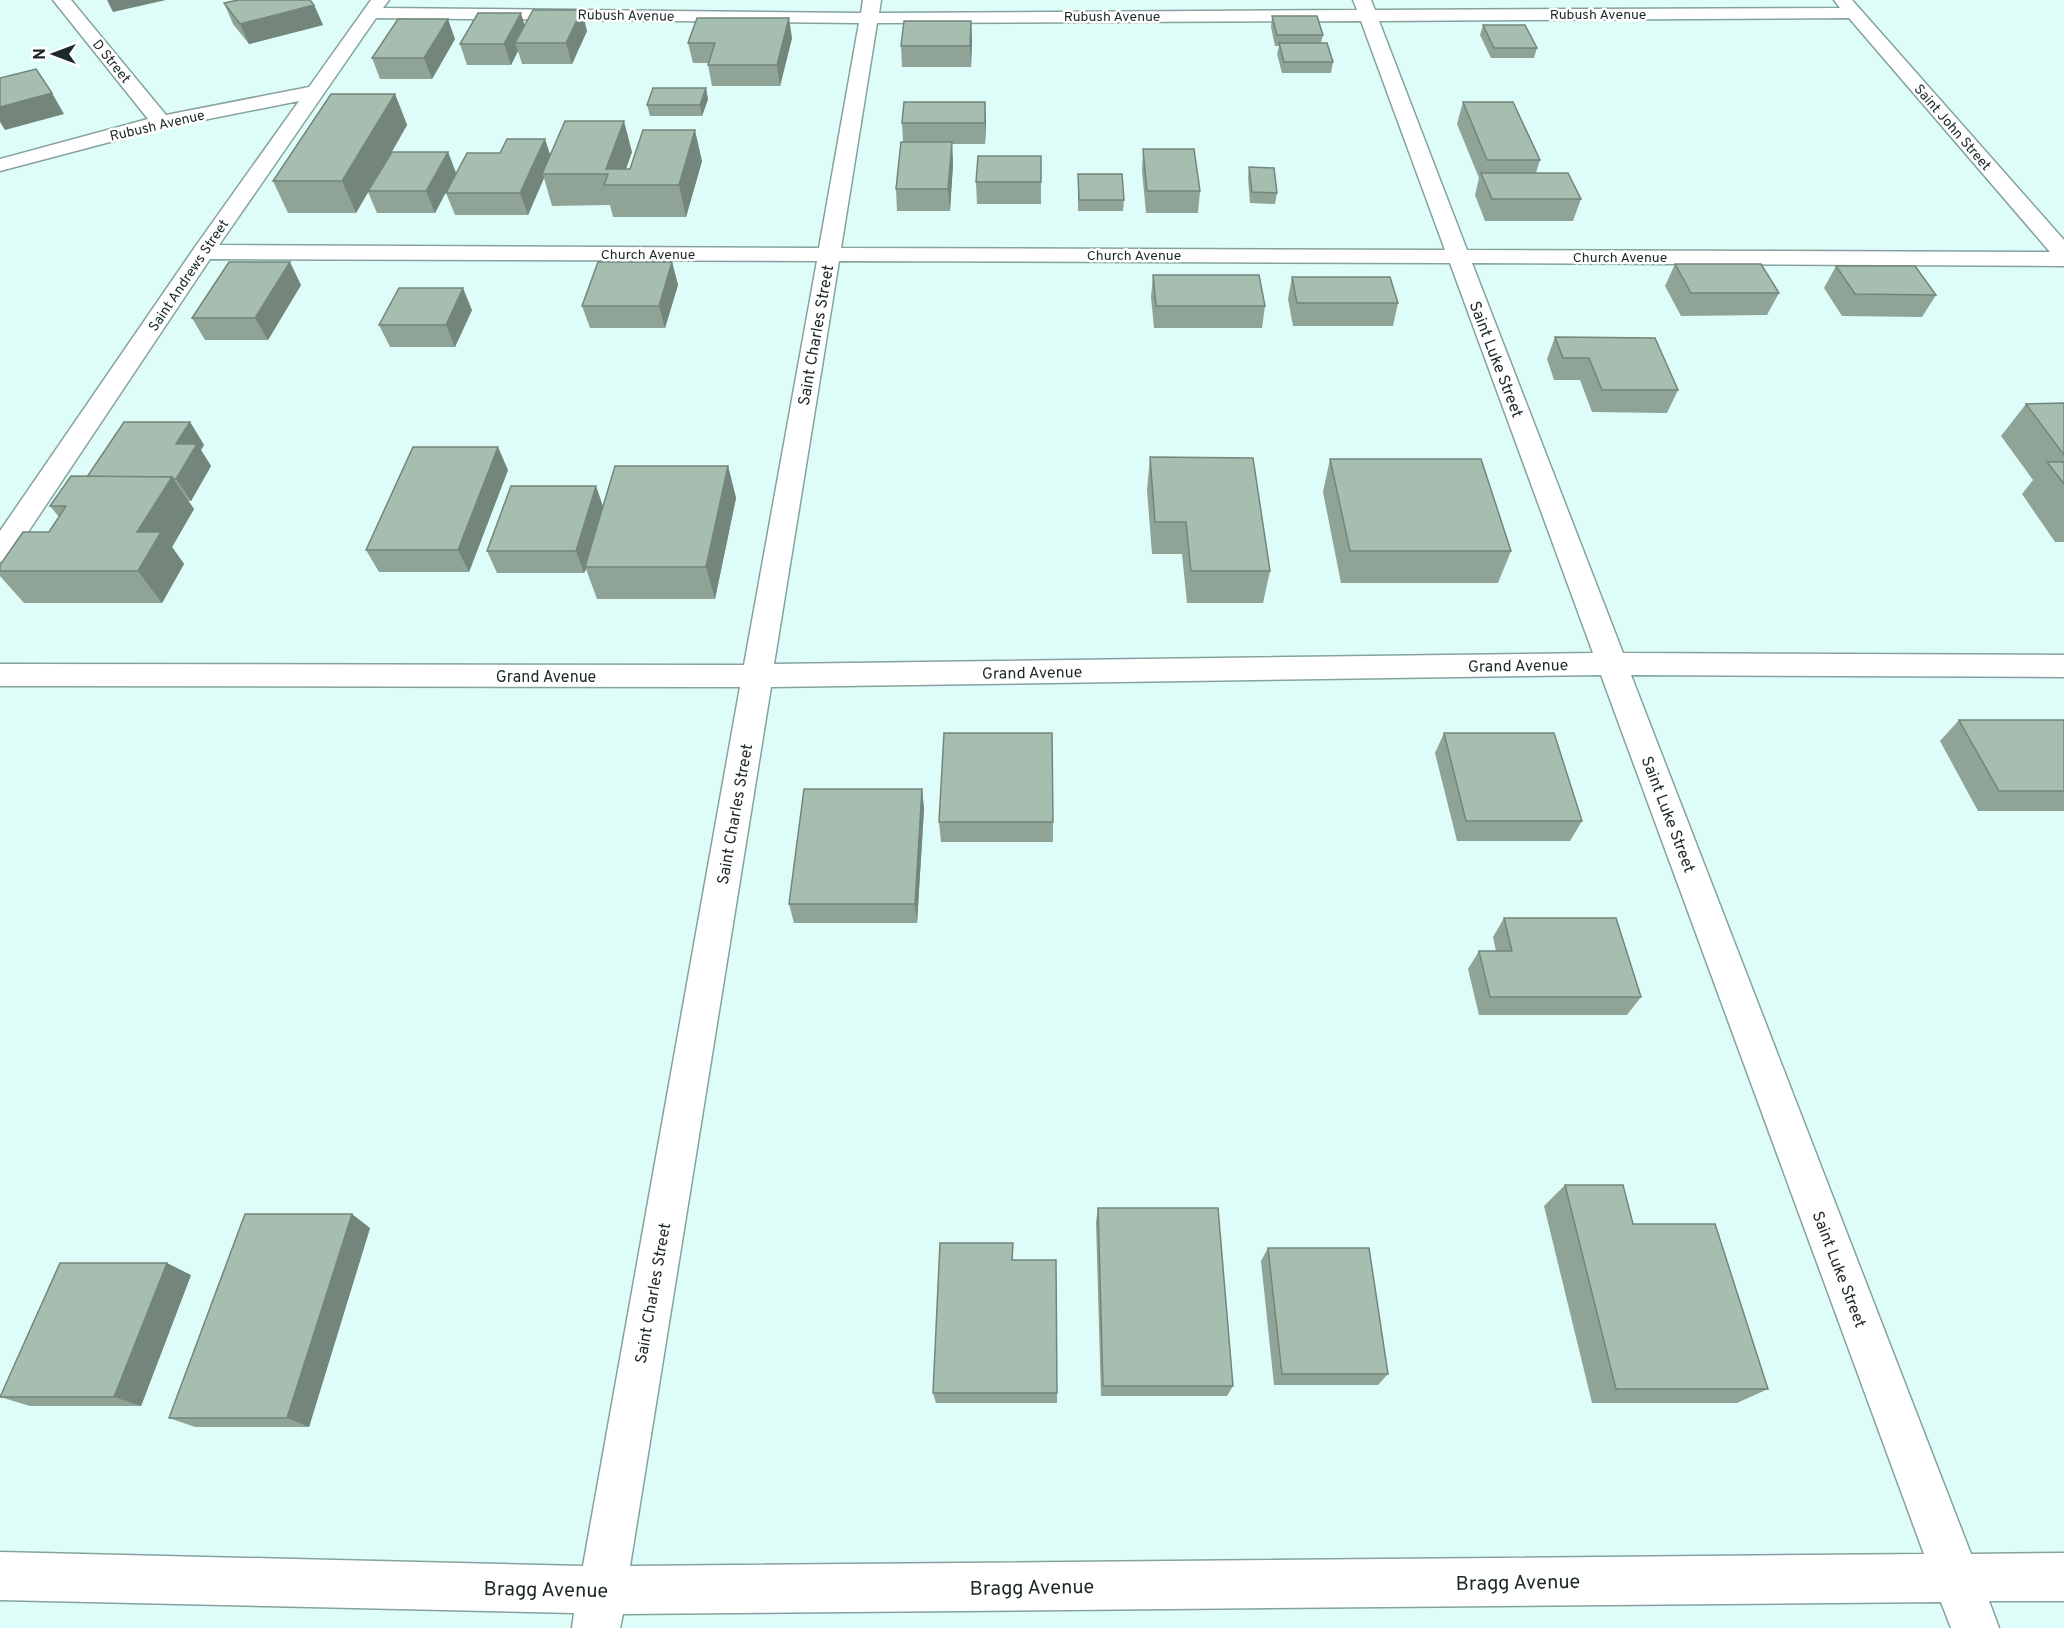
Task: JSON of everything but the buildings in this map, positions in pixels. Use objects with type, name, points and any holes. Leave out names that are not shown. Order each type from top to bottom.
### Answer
[{"type":"street","name":"D Street","points":[[62,0],[161,122]]},
{"type":"street","name":"Rubush Avenue","points":[[376,6],[870,9],[1848,6]]},
{"type":"street","name":"Saint Andrews Street","points":[[0,552],[203,252],[376,6]]},
{"type":"street","name":"Saint John Street","points":[[1848,6],[2064,254]]},
{"type":"street","name":"Saint Luke Street","points":[[1365,8],[1975,1628]]},
{"type":"street","name":"Saint Charles Street","points":[[599,1609],[870,9]]},
{"type":"street","name":"Rubush Avenue","points":[[0,165],[161,122],[315,92]]},
{"type":"street","name":"Church Avenue","points":[[203,252],[2064,259]]},
{"type":"street","name":"Grand Avenue","points":[[0,675],[757,676],[1612,664],[2064,666]]},
{"type":"street","name":"Bragg Avenue","points":[[0,1576],[599,1609],[1956,1578],[2064,1578]]}]
